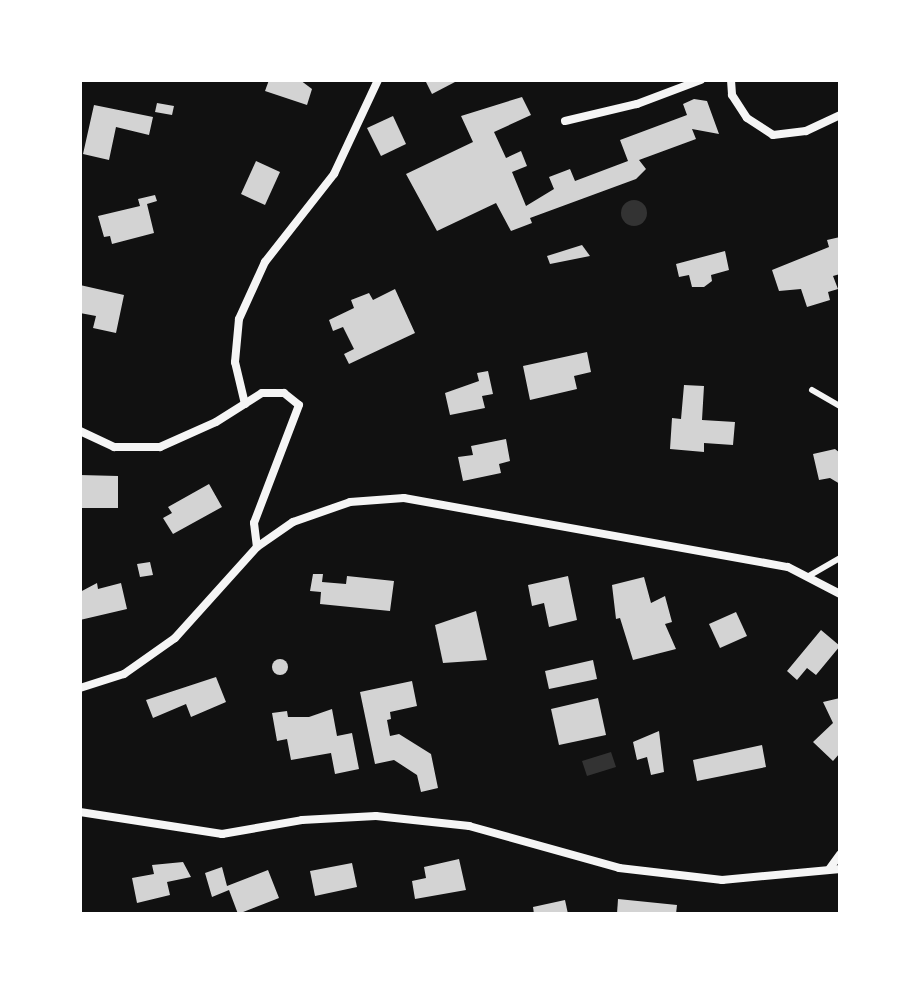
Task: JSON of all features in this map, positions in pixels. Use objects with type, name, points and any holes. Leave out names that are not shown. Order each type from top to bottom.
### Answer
[{"type":"street","points":[[245,404],[235,362],[239,319],[265,262],[334,174],[378,80]]},
{"type":"street","points":[[565,121],[637,104],[701,80]]},
{"type":"street","points":[[731,80],[732,95],[747,118],[773,135],[806,131],[840,115]]},
{"type":"street","points":[[80,431],[114,447],[160,447],[262,393],[284,393],[299,405],[254,523],[257,547]]},
{"type":"street","points":[[80,688],[124,674],[175,638],[257,547],[293,522],[350,502],[404,498],[788,567],[840,594]]},
{"type":"street","points":[[80,812],[222,834],[302,820],[376,816],[469,826],[619,868],[722,880],[835,869],[840,854]]},
{"type":"lane","points":[[812,390],[840,406]]},
{"type":"lane","points":[[807,577],[840,558]]},
{"type":"shaded area","points":[[634,200],[643,204],[647,213],[643,222],[634,226],[625,222],[621,213],[625,204]]},
{"type":"shaded area","points":[[611,752],[616,767],[587,776],[582,761]]},
{"type":"building","points":[[269,80],[300,80],[312,89],[307,105],[265,91]]},
{"type":"building","points":[[425,80],[454,80],[455,82],[432,94]]},
{"type":"building","points":[[522,97],[531,115],[494,132],[506,158],[521,151],[527,166],[512,172],[526,206],[554,189],[549,177],[570,169],[575,181],[628,161],[620,140],[687,115],[683,104],[694,99],[707,101],[719,134],[692,129],[696,139],[639,160],[646,169],[636,179],[530,218],[532,223],[511,231],[496,203],[437,231],[406,174],[473,142],[461,116]]},
{"type":"building","points":[[157,103],[174,106],[172,115],[155,112]]},
{"type":"building","points":[[94,105],[153,117],[149,135],[116,127],[109,160],[83,154]]},
{"type":"building","points":[[393,116],[406,144],[381,156],[367,128]]},
{"type":"building","points":[[256,161],[280,172],[265,205],[241,194]]},
{"type":"building","points":[[155,195],[157,201],[147,204],[154,233],[112,244],[110,236],[104,237],[98,216],[140,206],[138,199]]},
{"type":"building","points":[[840,237],[840,274],[833,276],[838,289],[828,292],[830,300],[807,307],[801,289],[779,291],[772,270],[829,247],[827,240]]},
{"type":"building","points":[[582,245],[590,256],[550,264],[547,256]]},
{"type":"building","points":[[725,251],[729,270],[711,275],[712,281],[704,287],[692,287],[689,275],[679,277],[676,264]]},
{"type":"building","points":[[80,285],[124,295],[116,333],[93,328],[96,316],[80,313]]},
{"type":"building","points":[[395,289],[415,333],[349,364],[344,354],[354,349],[343,327],[333,331],[329,320],[354,308],[351,300],[369,293],[373,300]]},
{"type":"building","points":[[587,352],[591,372],[574,376],[577,389],[530,400],[523,366]]},
{"type":"building","points":[[488,371],[493,394],[482,396],[485,408],[450,415],[445,393],[479,381],[477,373]]},
{"type":"building","points":[[684,385],[704,386],[702,420],[735,422],[733,445],[704,443],[704,452],[670,449],[672,418],[681,419]]},
{"type":"building","points":[[506,439],[510,461],[499,464],[501,473],[463,481],[458,457],[473,455],[471,446]]},
{"type":"building","points":[[835,449],[840,453],[840,484],[830,478],[819,480],[813,454]]},
{"type":"building","points":[[80,475],[118,476],[118,508],[80,508]]},
{"type":"building","points":[[209,484],[222,507],[173,534],[163,518],[172,513],[168,507]]},
{"type":"building","points":[[150,562],[153,575],[140,577],[137,564]]},
{"type":"building","points":[[313,574],[323,574],[322,582],[346,584],[347,576],[394,581],[390,611],[320,604],[321,592],[310,591]]},
{"type":"building","points":[[568,576],[577,620],[549,627],[544,603],[532,606],[528,585]]},
{"type":"building","points":[[644,577],[651,603],[665,596],[672,622],[665,624],[676,649],[633,660],[620,618],[616,619],[612,585]]},
{"type":"building","points":[[97,583],[98,589],[121,583],[127,609],[80,620],[80,592]]},
{"type":"building","points":[[476,611],[487,660],[443,663],[435,625]]},
{"type":"building","points":[[736,612],[747,636],[720,648],[709,624]]},
{"type":"building","points":[[821,630],[840,646],[816,675],[807,668],[797,680],[787,671]]},
{"type":"building","points":[[280,659],[286,661],[286,673],[280,675],[274,673],[272,667],[274,661]]},
{"type":"building","points":[[593,660],[597,679],[549,689],[545,671]]},
{"type":"building","points":[[216,677],[226,702],[191,717],[186,704],[153,718],[146,700]]},
{"type":"building","points":[[412,681],[417,706],[390,712],[391,719],[387,720],[390,736],[399,734],[431,754],[438,788],[421,792],[417,775],[394,760],[375,764],[360,692]]},
{"type":"building","points":[[598,698],[606,735],[559,745],[551,709]]},
{"type":"building","points":[[840,698],[840,753],[833,761],[813,742],[833,723],[823,702]]},
{"type":"building","points":[[332,709],[337,736],[352,733],[359,769],[335,774],[331,753],[291,760],[287,739],[277,741],[272,713],[287,711],[288,717],[309,717]]},
{"type":"building","points":[[659,731],[664,772],[651,775],[647,757],[637,760],[633,742]]},
{"type":"building","points":[[762,745],[766,767],[697,781],[693,760]]},
{"type":"building","points":[[459,859],[466,890],[415,899],[412,881],[426,878],[424,867]]},
{"type":"building","points":[[183,862],[191,877],[167,882],[170,895],[137,903],[132,878],[154,874],[152,865]]},
{"type":"building","points":[[352,863],[357,887],[315,896],[310,871]]},
{"type":"building","points":[[222,867],[227,886],[268,870],[279,898],[238,914],[229,890],[212,897],[205,873]]},
{"type":"building","points":[[618,899],[677,905],[676,914],[617,914]]},
{"type":"building","points":[[565,900],[568,914],[534,914],[533,907]]}]
